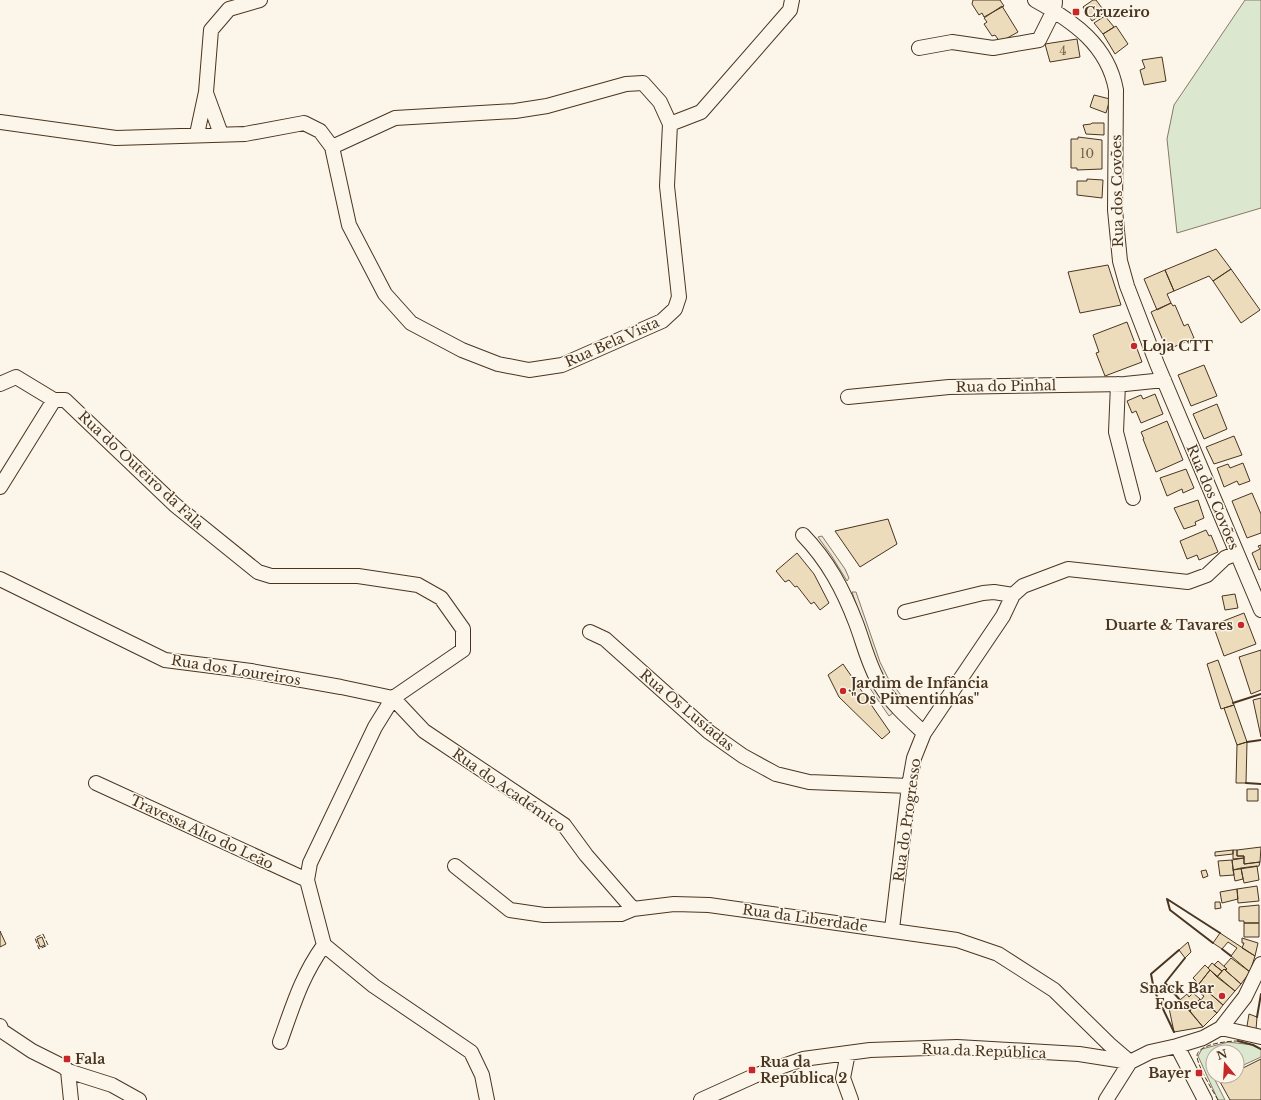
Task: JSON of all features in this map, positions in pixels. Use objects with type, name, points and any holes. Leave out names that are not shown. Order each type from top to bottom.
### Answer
[{"type":"street","points":[[197,134],[206,92],[211,30],[229,9],[260,0]]},
{"type":"street","points":[[0,122],[116,138],[197,134],[245,134],[304,122],[320,131],[332,147],[395,118],[515,111],[547,106],[626,84],[643,83],[660,102],[670,124],[701,112],[790,10],[792,0]]},
{"type":"street","name":"Rua dos Covões","points":[[1035,0],[1055,5],[1069,20],[1085,33],[1104,56],[1113,74],[1116,90],[1115,210],[1120,261],[1127,286],[1164,380],[1261,610]]},
{"type":"street","points":[[919,48],[952,42],[994,48],[1039,40],[1055,5]]},
{"type":"street","points":[[206,92],[221,134]]},
{"type":"street","name":"Rua Bela Vista","points":[[332,147],[349,225],[385,294],[412,323],[462,350],[498,364],[529,370],[562,365],[662,321],[675,309],[679,297],[667,186],[670,124]]},
{"type":"street","name":"Rua do Outeiro da Fala","points":[[0,384],[16,377],[54,400],[65,400],[175,505],[258,572],[271,576],[358,576],[418,585],[441,598],[463,629],[463,650],[393,698]]},
{"type":"street","name":"Rua do Pinhal","points":[[848,397],[948,388],[1118,384],[1164,380]]},
{"type":"street","points":[[1118,384],[1116,432],[1133,498]]},
{"type":"street","points":[[0,487],[54,400]]},
{"type":"street","points":[[803,535],[819,551],[833,571],[856,622],[871,667],[881,687],[900,710],[924,733]]},
{"type":"street","points":[[904,612],[983,593],[994,592],[1013,594],[1023,586],[1068,569],[1188,582],[1206,575],[1225,558],[1237,553]]},
{"type":"street","name":"Rua dos Loureiros","points":[[0,579],[165,660],[259,672],[393,698]]},
{"type":"street","name":"Rua do Progresso","points":[[892,930],[909,786],[914,758],[924,733],[1003,616],[1013,594]]},
{"type":"street","name":"Rua Os Lusíadas","points":[[590,632],[605,639],[709,732],[743,756],[776,774],[809,782],[909,786]]},
{"type":"street","points":[[393,698],[375,728],[310,864],[307,880],[324,945],[374,986],[471,1052],[482,1075],[487,1100]]},
{"type":"street","name":"Rua do Académico","points":[[393,698],[424,731],[564,825],[586,855],[633,909]]},
{"type":"street","name":"Travessa Alto do Leão","points":[[96,783],[307,880]]},
{"type":"street","name":"Rua da Liberdade","points":[[455,866],[510,910],[544,915],[621,914],[633,909],[674,904],[709,904],[957,940],[998,954],[1054,990],[1130,1062]]},
{"type":"street","points":[[280,1042],[300,985],[310,965],[324,945]]},
{"type":"street","points":[[1106,1100],[1130,1062],[1150,1052],[1204,1038],[1221,1028],[1245,997],[1261,964]]},
{"type":"street","points":[[0,1026],[2,1031],[32,1051],[68,1071],[112,1085],[139,1100]]},
{"type":"street","points":[[1221,1028],[1261,1037]]},
{"type":"street","points":[[1177,1046],[1204,1100]]},
{"type":"street","name":"Rua da República","points":[[701,1100],[754,1076],[803,1059],[870,1050],[957,1047],[1079,1054],[1130,1062]]},
{"type":"street","points":[[848,1053],[843,1078],[851,1100]]},
{"type":"street","points":[[68,1071],[71,1100]]},
{"type":"green space","points":[[1245,0],[1261,0],[1261,208],[1177,233],[1167,139],[1174,105]]},
{"type":"green space","points":[[1228,1042],[1245,1044],[1221,1044]]},
{"type":"green space","points":[[1245,1044],[1253,1045],[1261,1049],[1261,1057],[1245,1064]]},
{"type":"green space","points":[[1205,1048],[1205,1071],[1198,1056],[1202,1049]]},
{"type":"green space","points":[[1211,1084],[1217,1084],[1225,1100],[1218,1100]]},
{"type":"shaded area","points":[[822,536],[845,569],[849,578],[847,581],[818,537]]},
{"type":"shaded area","points":[[852,592],[856,592],[880,662],[888,678],[903,698],[906,708],[890,687],[877,663]]},
{"type":"shaded area","points":[[869,678],[893,713],[889,716],[867,684]]},
{"type":"building","points":[[973,0],[1000,0],[1004,6],[984,17],[982,13],[979,15],[972,4]]},
{"type":"building","points":[[1093,0],[1096,0],[1105,12],[1092,21],[1083,7]]},
{"type":"building","points":[[1002,6],[1018,32],[1000,42],[995,35],[992,36],[984,24],[987,22],[984,18]]},
{"type":"building","points":[[1105,16],[1114,27],[1103,34],[1094,23]]},
{"type":"building","points":[[1116,26],[1128,44],[1115,54],[1103,34]]},
{"type":"building","points":[[1077,39],[1080,57],[1050,62],[1045,44]]},
{"type":"building","points":[[1162,57],[1166,81],[1144,85],[1140,70],[1145,68],[1142,60]]},
{"type":"building","points":[[1094,95],[1110,99],[1106,113],[1090,107]]},
{"type":"building","points":[[1104,123],[1104,135],[1086,134],[1083,125]]},
{"type":"building","points":[[1078,137],[1102,140],[1102,169],[1077,170],[1077,168],[1071,168],[1071,139],[1078,139]]},
{"type":"building","points":[[1087,179],[1103,180],[1102,198],[1077,195],[1077,181],[1087,181]]},
{"type":"building","points":[[1216,249],[1231,269],[1213,281],[1209,276],[1174,291],[1165,270]]},
{"type":"building","points":[[1108,265],[1121,305],[1080,313],[1068,272]]},
{"type":"building","points":[[1231,269],[1260,310],[1241,323],[1213,281]]},
{"type":"building","points":[[1165,270],[1174,291],[1167,294],[1171,303],[1157,310],[1144,279]]},
{"type":"building","points":[[1171,303],[1173,306],[1175,305],[1184,326],[1188,324],[1194,338],[1167,350],[1151,312]]},
{"type":"building","points":[[1127,322],[1142,362],[1105,376],[1096,353],[1099,352],[1093,335]]},
{"type":"building","points":[[1204,365],[1217,396],[1191,406],[1178,375]]},
{"type":"building","points":[[1155,394],[1163,414],[1141,423],[1136,411],[1132,413],[1127,401],[1141,395],[1143,399]]},
{"type":"building","points":[[1217,404],[1227,429],[1204,439],[1193,414]]},
{"type":"building","points":[[1167,421],[1183,460],[1156,472],[1141,432]]},
{"type":"building","points":[[1234,436],[1242,455],[1214,464],[1206,447]]},
{"type":"building","points":[[1243,463],[1250,481],[1239,485],[1237,481],[1224,487],[1217,468],[1228,464],[1230,468]]},
{"type":"building","points":[[1186,469],[1194,488],[1183,493],[1182,489],[1167,496],[1160,478]]},
{"type":"building","points":[[1252,493],[1261,514],[1261,533],[1247,538],[1232,501]]},
{"type":"building","points":[[1198,500],[1204,518],[1195,522],[1196,525],[1184,529],[1174,508]]},
{"type":"building","points":[[888,519],[897,544],[860,567],[835,531]]},
{"type":"building","points":[[1206,530],[1209,536],[1211,535],[1218,552],[1199,560],[1197,555],[1187,559],[1180,541]]},
{"type":"building","points":[[1261,545],[1261,569],[1259,570],[1252,553],[1260,549],[1258,546]]},
{"type":"building","points":[[797,553],[814,574],[829,603],[820,610],[814,602],[811,604],[797,586],[795,587],[789,580],[785,582],[776,571]]},
{"type":"building","points":[[1235,594],[1238,608],[1225,610],[1222,596]]},
{"type":"building","points":[[1244,613],[1256,644],[1224,656],[1213,625]]},
{"type":"building","points":[[1261,650],[1261,690],[1251,694],[1239,657]]},
{"type":"building","points":[[1218,660],[1234,705],[1221,709],[1207,664]]},
{"type":"building","points":[[843,664],[890,732],[882,739],[839,697],[828,675]]},
{"type":"building","points":[[1261,698],[1261,737],[1253,700]]},
{"type":"building","points":[[1234,705],[1247,742],[1237,745],[1224,708]]},
{"type":"building","points":[[1247,742],[1246,783],[1236,783],[1237,745]]},
{"type":"building","points":[[1247,789],[1258,789],[1258,801],[1247,801]]},
{"type":"building","points":[[1261,847],[1260,862],[1244,864],[1244,856],[1237,856],[1237,850]]},
{"type":"building","points":[[1233,850],[1237,850],[1237,856],[1244,856],[1244,858],[1233,859]]},
{"type":"building","points":[[1233,850],[1233,854],[1215,856],[1215,852]]},
{"type":"building","points":[[1244,858],[1244,864],[1260,862],[1259,866],[1233,870],[1232,860]]},
{"type":"building","points":[[1232,860],[1234,875],[1220,876],[1218,861]]},
{"type":"building","points":[[1257,866],[1259,880],[1244,883],[1241,868]]},
{"type":"building","points":[[1241,868],[1243,879],[1235,881],[1233,870]]},
{"type":"building","points":[[1206,870],[1208,876],[1203,878],[1201,871]]},
{"type":"building","points":[[1257,886],[1259,901],[1238,903],[1237,889]]},
{"type":"building","points":[[1237,889],[1238,899],[1222,903],[1220,892]]},
{"type":"building","points":[[1215,902],[1220,902],[1221,908],[1215,909]]},
{"type":"building","points":[[1259,905],[1259,923],[1244,923],[1244,921],[1239,921],[1239,907]]},
{"type":"building","points":[[1244,923],[1259,923],[1259,937],[1244,937]]},
{"type":"building","points":[[0,931],[6,944],[0,947]]},
{"type":"building","points":[[1220,933],[1255,956],[1250,972],[1231,956],[1237,948],[1228,942],[1222,949],[1213,943]]},
{"type":"building","points":[[42,937],[45,945],[40,947],[37,939]]},
{"type":"building","points":[[1242,938],[1258,943],[1255,956],[1242,948],[1244,943],[1242,943]]},
{"type":"building","points":[[1188,942],[1191,952],[1185,958],[1179,950]]},
{"type":"building","points":[[1231,958],[1250,972],[1241,984],[1225,970],[1227,969],[1224,966]]},
{"type":"building","points":[[1218,961],[1227,969],[1222,971],[1214,965]]},
{"type":"building","points":[[1212,963],[1222,971],[1217,977],[1208,968]]},
{"type":"building","points":[[1205,965],[1210,970],[1199,984],[1193,978]]},
{"type":"building","points":[[1224,969],[1241,984],[1235,991],[1217,977]]},
{"type":"building","points":[[1210,970],[1235,991],[1223,1005],[1199,984]]},
{"type":"building","points":[[1205,989],[1223,1005],[1217,1013],[1201,1000],[1204,996],[1201,994]]},
{"type":"building","points":[[1193,993],[1200,999],[1190,1011],[1180,1000],[1187,994],[1189,997]]},
{"type":"building","points":[[1200,999],[1217,1013],[1203,1027],[1190,1011]]},
{"type":"building","points":[[1185,1006],[1203,1027],[1174,1032],[1169,1008]]},
{"type":"building","points":[[1249,1014],[1257,1017],[1256,1030],[1247,1026]]},
{"type":"building","points":[[1261,1059],[1261,1100],[1230,1100],[1221,1084],[1245,1084],[1245,1067]]},
{"type":"fence","points":[[43,934],[48,945],[39,949],[35,938],[43,934]]},
{"type":"fence","points":[[1218,1100],[1200,1067],[1197,1057],[1198,1053],[1202,1049],[1213,1044],[1238,1041]]},
{"type":"wall","points":[[1233,703],[1261,694]]},
{"type":"wall","points":[[1247,742],[1261,740]]},
{"type":"wall","points":[[1246,783],[1261,784]]},
{"type":"wall","points":[[1213,943],[1170,910],[1167,899],[1220,933]]},
{"type":"wall","points":[[1222,949],[1231,956]]},
{"type":"wall","points":[[1174,1032],[1154,990],[1151,974],[1179,950]]},
{"type":"wall","points":[[1180,1000],[1165,983],[1185,958]]},
{"type":"wall","points":[[1257,1017],[1261,994]]},
{"type":"wall","points":[[1238,1041],[1261,1049]]},
{"type":"place","name":"Cruzeiro","points":[[1076,12]]},
{"type":"place","name":"Loja CTT","points":[[1134,346]]},
{"type":"place","name":"Duarte & Tavares","points":[[1241,625]]},
{"type":"place","name":"Jardim de Infância \"Os Pimentinhas\"","points":[[843,691]]},
{"type":"place","name":"Snack Bar Fonseca","points":[[1222,996]]},
{"type":"place","name":"Fala","points":[[67,1059]]},
{"type":"place","name":"Rua da República 2","points":[[752,1070]]},
{"type":"place","name":"Bayer","points":[[1199,1073]]}]
